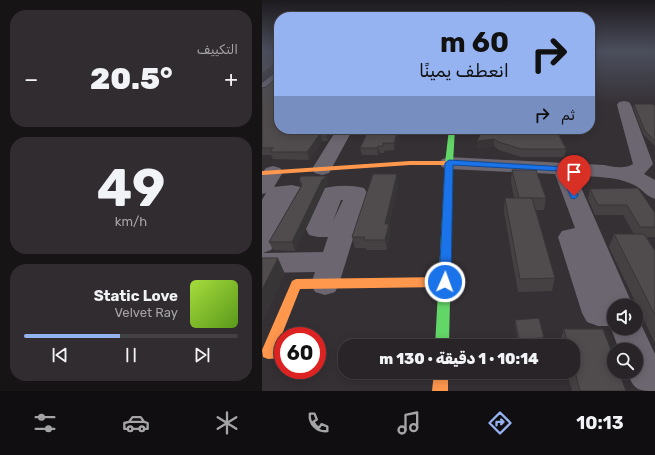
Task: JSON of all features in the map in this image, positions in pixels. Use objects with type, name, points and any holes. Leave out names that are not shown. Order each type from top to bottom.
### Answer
[{"type":"main road","points":[[442,339],[449,163],[452,134]]},
{"type":"main road","points":[[266,178],[322,169],[410,163],[449,163]]},
{"type":"main road","points":[[278,327],[296,284],[321,277],[445,282]]},
{"type":"main road","points":[[274,337],[268,352],[274,352]]},
{"type":"main road","points":[[440,391],[441,379]]},
{"type":"street","points":[[624,105],[654,190]]},
{"type":"street","points":[[322,169],[342,134]]},
{"type":"street","points":[[449,163],[604,171],[635,171],[640,169],[644,164]]},
{"type":"street","points":[[563,169],[615,299]]},
{"type":"street","points":[[604,171],[640,179],[654,190]]},
{"type":"street","points":[[293,327],[321,277],[343,229]]},
{"type":"street","points":[[590,236],[571,237],[598,314],[607,313]]},
{"type":"street","points":[[262,263],[321,277]]},
{"type":"street","points":[[630,335],[645,372],[655,379]]},
{"type":"building","points":[[262,69],[268,69],[262,74]]},
{"type":"building","points":[[274,80],[274,134],[320,134],[307,152],[270,152],[273,148],[262,148],[262,88],[266,87]]},
{"type":"building","points":[[634,104],[655,105],[655,141],[645,131]]},
{"type":"building","points":[[367,134],[397,134],[394,143],[383,143],[383,146],[378,146],[377,148],[360,148]]},
{"type":"building","points":[[480,134],[558,134],[566,149],[521,149],[494,139],[477,141]]},
{"type":"building","points":[[512,170],[536,170],[546,198],[519,198]]},
{"type":"building","points":[[373,174],[397,174],[385,224],[389,224],[385,240],[364,240],[365,237],[352,237]]},
{"type":"building","points":[[301,176],[327,176],[322,180],[292,242],[269,242],[302,185],[299,179]]},
{"type":"building","points":[[638,188],[655,213],[655,227],[640,227],[627,205],[598,205],[590,189]]},
{"type":"building","points":[[505,198],[532,198],[555,278],[520,279]]},
{"type":"building","points":[[614,234],[644,234],[655,251],[655,315]]},
{"type":"building","points":[[262,258],[278,258],[262,290]]},
{"type":"building","points":[[539,318],[544,338],[519,339],[515,320]]},
{"type":"building","points":[[564,329],[603,329],[608,343],[607,343],[607,379],[622,379],[626,391],[580,391],[577,379],[580,379],[580,339],[566,339]]},
{"type":"traffic: fast","points":[[442,339],[449,163],[452,134]]},
{"type":"traffic: slow","points":[[262,173],[410,163],[449,163]]},
{"type":"traffic: slow","points":[[278,327],[296,284],[445,282]]},
{"type":"traffic: slow","points":[[274,337],[268,352],[274,352]]},
{"type":"traffic: slow","points":[[440,391],[441,379]]},
{"type":"route","points":[[445,282],[449,163],[563,169],[574,196]]}]
